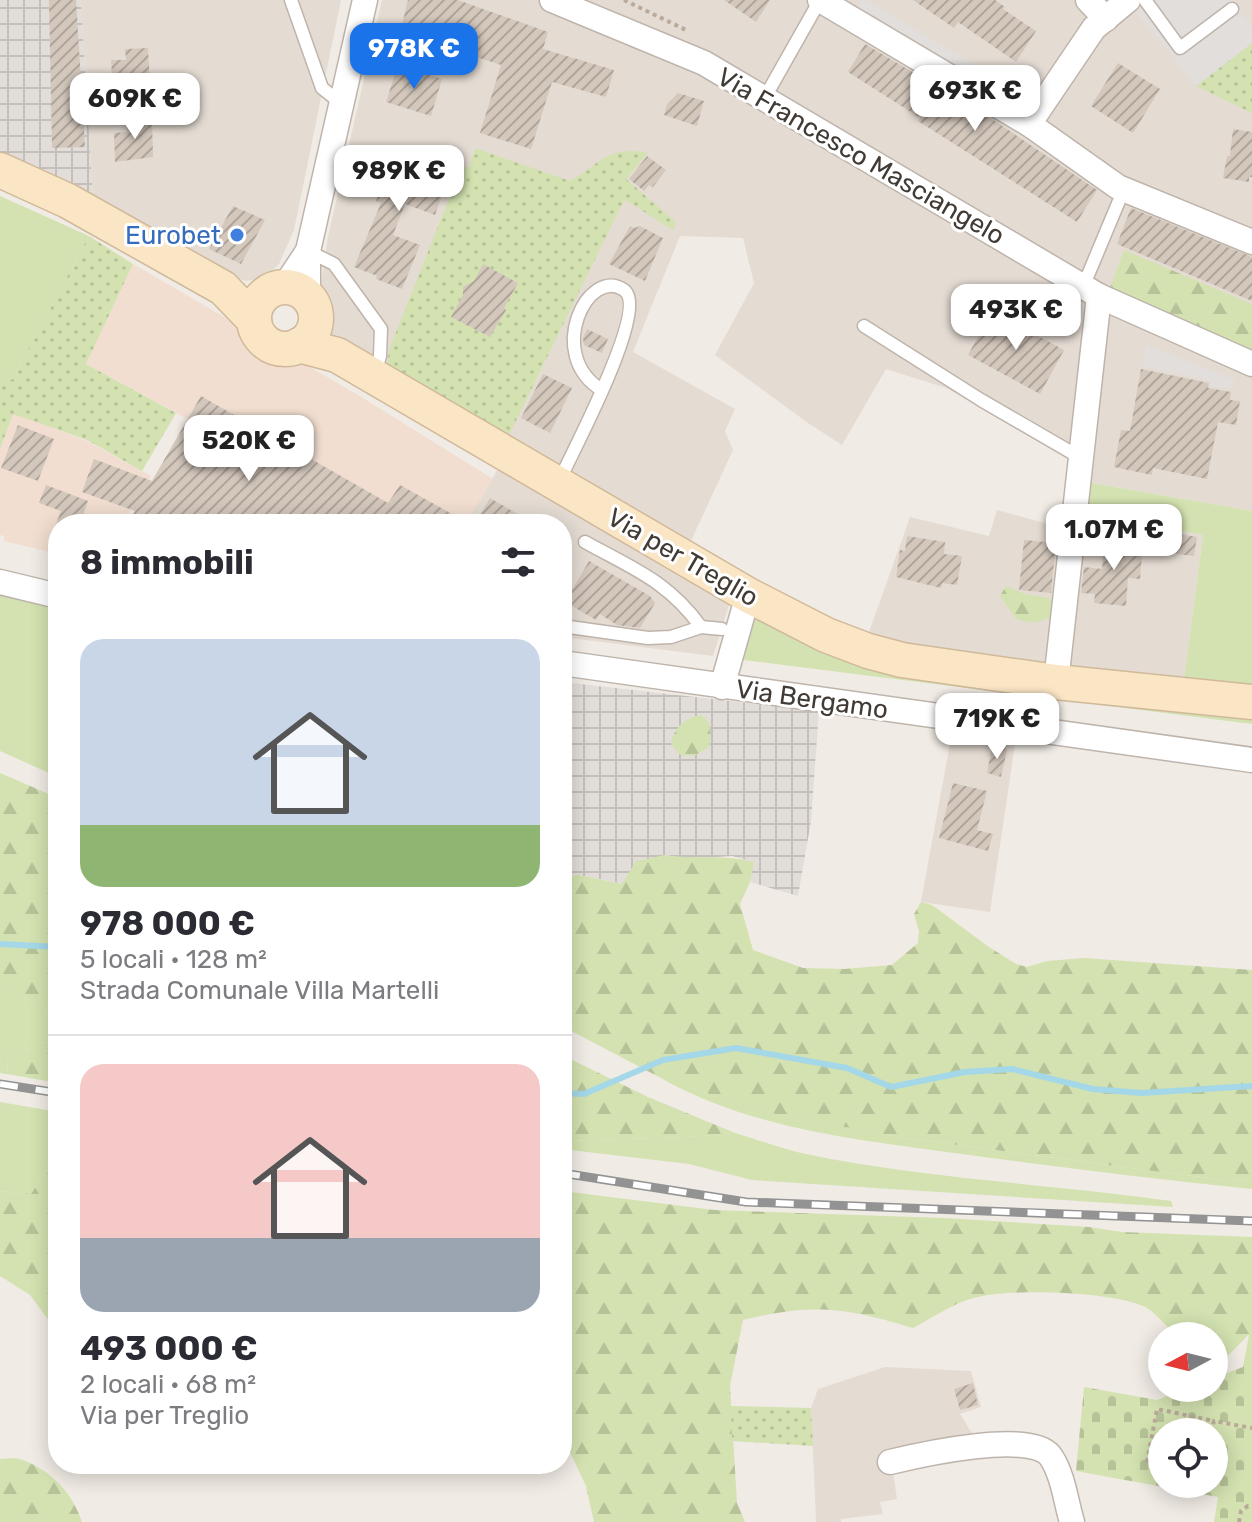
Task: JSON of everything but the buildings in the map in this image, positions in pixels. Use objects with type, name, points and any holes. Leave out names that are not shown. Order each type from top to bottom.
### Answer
[{"type":"main road","points":[[0,170],[68,201],[223,288],[288,311]]},
{"type":"main road","name":"Via per Treglio","points":[[288,311],[337,355],[748,595],[826,635],[902,660],[1056,682],[1252,702]]},
{"type":"street","points":[[288,311],[308,251],[365,0]]},
{"type":"street","name":"Via Francesco Masciangelo","points":[[552,0],[704,63],[1091,291],[1252,364]]},
{"type":"street","points":[[820,0],[1029,124],[1124,189],[1252,242]]},
{"type":"street","points":[[1088,0],[1106,19]]},
{"type":"street","points":[[1029,124],[1094,28],[1128,0]]},
{"type":"street","points":[[1056,682],[1081,458],[1091,291]]},
{"type":"street","points":[[0,582],[48,594]]},
{"type":"street","points":[[722,687],[748,595]]},
{"type":"street","name":"Via Bergamo","points":[[572,664],[1252,760]]},
{"type":"street","points":[[890,1462],[968,1446],[1030,1445],[1044,1450],[1051,1457],[1072,1522]]},
{"type":"lane","points":[[291,0],[322,88],[341,103]]},
{"type":"lane","points":[[764,99],[820,0]]},
{"type":"lane","points":[[1145,0],[1180,48],[1232,9]]},
{"type":"lane","points":[[1091,291],[1124,189]]},
{"type":"lane","points":[[308,251],[334,264],[381,329],[380,356],[374,376]]},
{"type":"lane","points":[[557,484],[602,390],[629,323],[631,307],[628,293],[621,288],[609,287],[588,297],[572,332],[582,375],[602,390]]},
{"type":"lane","points":[[864,326],[981,400],[1081,458]]},
{"type":"lane","points":[[585,542],[662,585],[683,603],[701,627]]},
{"type":"lane","points":[[572,627],[648,638],[671,637],[701,627],[722,629]]},
{"type":"path","points":[[1155,1418],[1157,1409],[1200,1418]]},
{"type":"path","points":[[1228,1424],[1252,1428]]},
{"type":"path","points":[[1147,1462],[1148,1457]]},
{"type":"path","points":[[1239,1522],[1241,1511],[1252,1507]]},
{"type":"shaded area","points":[[0,0],[81,0],[93,201],[0,154]]},
{"type":"shaded area","points":[[81,0],[341,0],[294,230],[279,264],[264,278],[246,281],[215,271],[93,201]]},
{"type":"shaded area","points":[[382,0],[1252,0],[1252,511],[1092,483],[1088,512],[1203,535],[1184,680],[1051,666],[912,646],[869,632],[910,517],[989,536],[997,510],[1070,530],[1077,461],[946,388],[886,369],[842,445],[808,423],[715,355],[754,283],[743,238],[680,236],[633,352],[735,409],[725,431],[733,450],[691,541],[335,341],[322,325],[323,269]]},
{"type":"shaded area","points":[[861,0],[866,0],[969,62],[962,74],[855,10]]},
{"type":"shaded area","points":[[1152,0],[1232,0],[1252,27],[1252,43],[1196,86],[1136,12]]},
{"type":"shaded area","points":[[133,264],[358,395],[493,479],[471,514],[133,514],[188,419],[86,364]]},
{"type":"shaded area","points":[[1146,345],[1235,380],[1232,389],[1211,386],[1211,381],[1142,366]]},
{"type":"shaded area","points":[[13,413],[87,441],[151,476],[129,514],[48,514],[48,552],[4,541],[4,536],[0,535],[0,449]]},
{"type":"shaded area","points":[[498,469],[729,605],[713,656],[572,638],[572,514],[471,514]]},
{"type":"shaded area","points":[[572,683],[819,711],[811,821],[798,896],[750,882],[753,862],[732,856],[689,859],[665,855],[623,884],[572,876]]},
{"type":"shaded area","points":[[953,727],[1016,738],[990,912],[921,902]]},
{"type":"shaded area","points":[[885,1367],[971,1371],[981,1407],[960,1414],[985,1454],[892,1466],[897,1499],[880,1502],[883,1514],[841,1519],[841,1522],[816,1522],[811,1408],[818,1389]]},
{"type":"green space","points":[[1252,43],[1252,113],[1196,86]]},
{"type":"green space","points":[[475,148],[570,181],[614,154],[624,151],[648,153],[626,179],[675,221],[674,230],[624,200],[507,439],[386,371],[389,350],[462,166],[469,168]]},
{"type":"green space","points":[[0,196],[89,236],[12,380],[0,375]]},
{"type":"green space","points":[[89,236],[133,264],[86,364],[176,413],[142,471],[87,440],[13,414],[0,449],[0,375],[12,380]]},
{"type":"green space","points":[[1124,250],[1252,304],[1252,354],[1109,291]]},
{"type":"green space","points":[[1092,483],[1252,511],[1252,686],[1184,680],[1203,535],[1087,512]]},
{"type":"green space","points":[[1006,586],[1025,594],[1049,598],[1056,612],[1037,622],[1016,619],[1000,596]]},
{"type":"green space","points":[[0,595],[48,607],[48,773],[0,751]]},
{"type":"green space","points":[[751,619],[1252,716],[1252,724],[744,660]]},
{"type":"green space","points":[[702,715],[710,730],[709,747],[694,756],[680,755],[671,744],[675,733],[686,721]]},
{"type":"green space","points":[[0,773],[48,794],[48,1010],[0,984]]},
{"type":"green space","points":[[665,855],[754,862],[750,882],[740,904],[753,950],[803,968],[892,965],[918,943],[919,931],[914,914],[921,902],[932,905],[1016,964],[1027,967],[1047,961],[1084,958],[1252,970],[1252,1179],[1225,1180],[898,1137],[760,1111],[657,1076],[572,1031],[572,876],[622,884],[636,861]]},
{"type":"green space","points":[[0,984],[48,1010],[48,1042],[8,1058],[7,1074],[0,1073]]},
{"type":"green space","points":[[48,1042],[48,1081],[7,1074],[8,1058]]},
{"type":"green space","points":[[572,1060],[648,1097],[735,1133],[572,1141]]},
{"type":"green space","points":[[657,1076],[761,1111],[898,1137],[1225,1180],[1252,1179],[1252,1189],[923,1149],[805,1130],[729,1109]]},
{"type":"green space","points":[[0,1102],[48,1110],[48,1167],[31,1194],[0,1191]]},
{"type":"green space","points":[[735,1133],[797,1152],[851,1162],[1171,1201],[1173,1207],[752,1180],[689,1164],[572,1150],[572,1141]]},
{"type":"green space","points":[[48,1167],[48,1319],[30,1295],[0,1276],[0,1191],[31,1194]]},
{"type":"green space","points":[[572,1192],[714,1210],[944,1218],[1122,1232],[1252,1237],[1252,1335],[1248,1335],[1228,1356],[1228,1322],[1163,1322],[1145,1307],[1086,1294],[1035,1292],[974,1298],[913,1328],[828,1310],[789,1311],[743,1320],[730,1386],[737,1503],[745,1522],[594,1522],[586,1486],[572,1456]]},
{"type":"green space","points":[[1249,1335],[1252,1335],[1252,1522],[1214,1522],[1218,1498],[1228,1498],[1228,1418],[1148,1418],[1148,1484],[1076,1471],[1084,1387],[1148,1398],[1148,1402],[1228,1402],[1228,1373],[1243,1367]]},
{"type":"green space","points":[[731,1406],[811,1408],[813,1446],[732,1441]]},
{"type":"green space","points":[[16,1458],[38,1467],[57,1481],[72,1500],[82,1522],[0,1522],[0,1459]]},
{"type":"waterway","points":[[0,944],[48,946]]},
{"type":"waterway","points":[[572,1093],[584,1094],[663,1060],[736,1048],[847,1068],[891,1087],[965,1072],[1012,1069],[1093,1089],[1141,1093],[1252,1086]]},
{"type":"railway","points":[[0,1084],[48,1091]]},
{"type":"railway","points":[[572,1175],[746,1202],[1252,1221]]},
{"type":"place","name":"Eurobet","points":[[237,235]]}]
